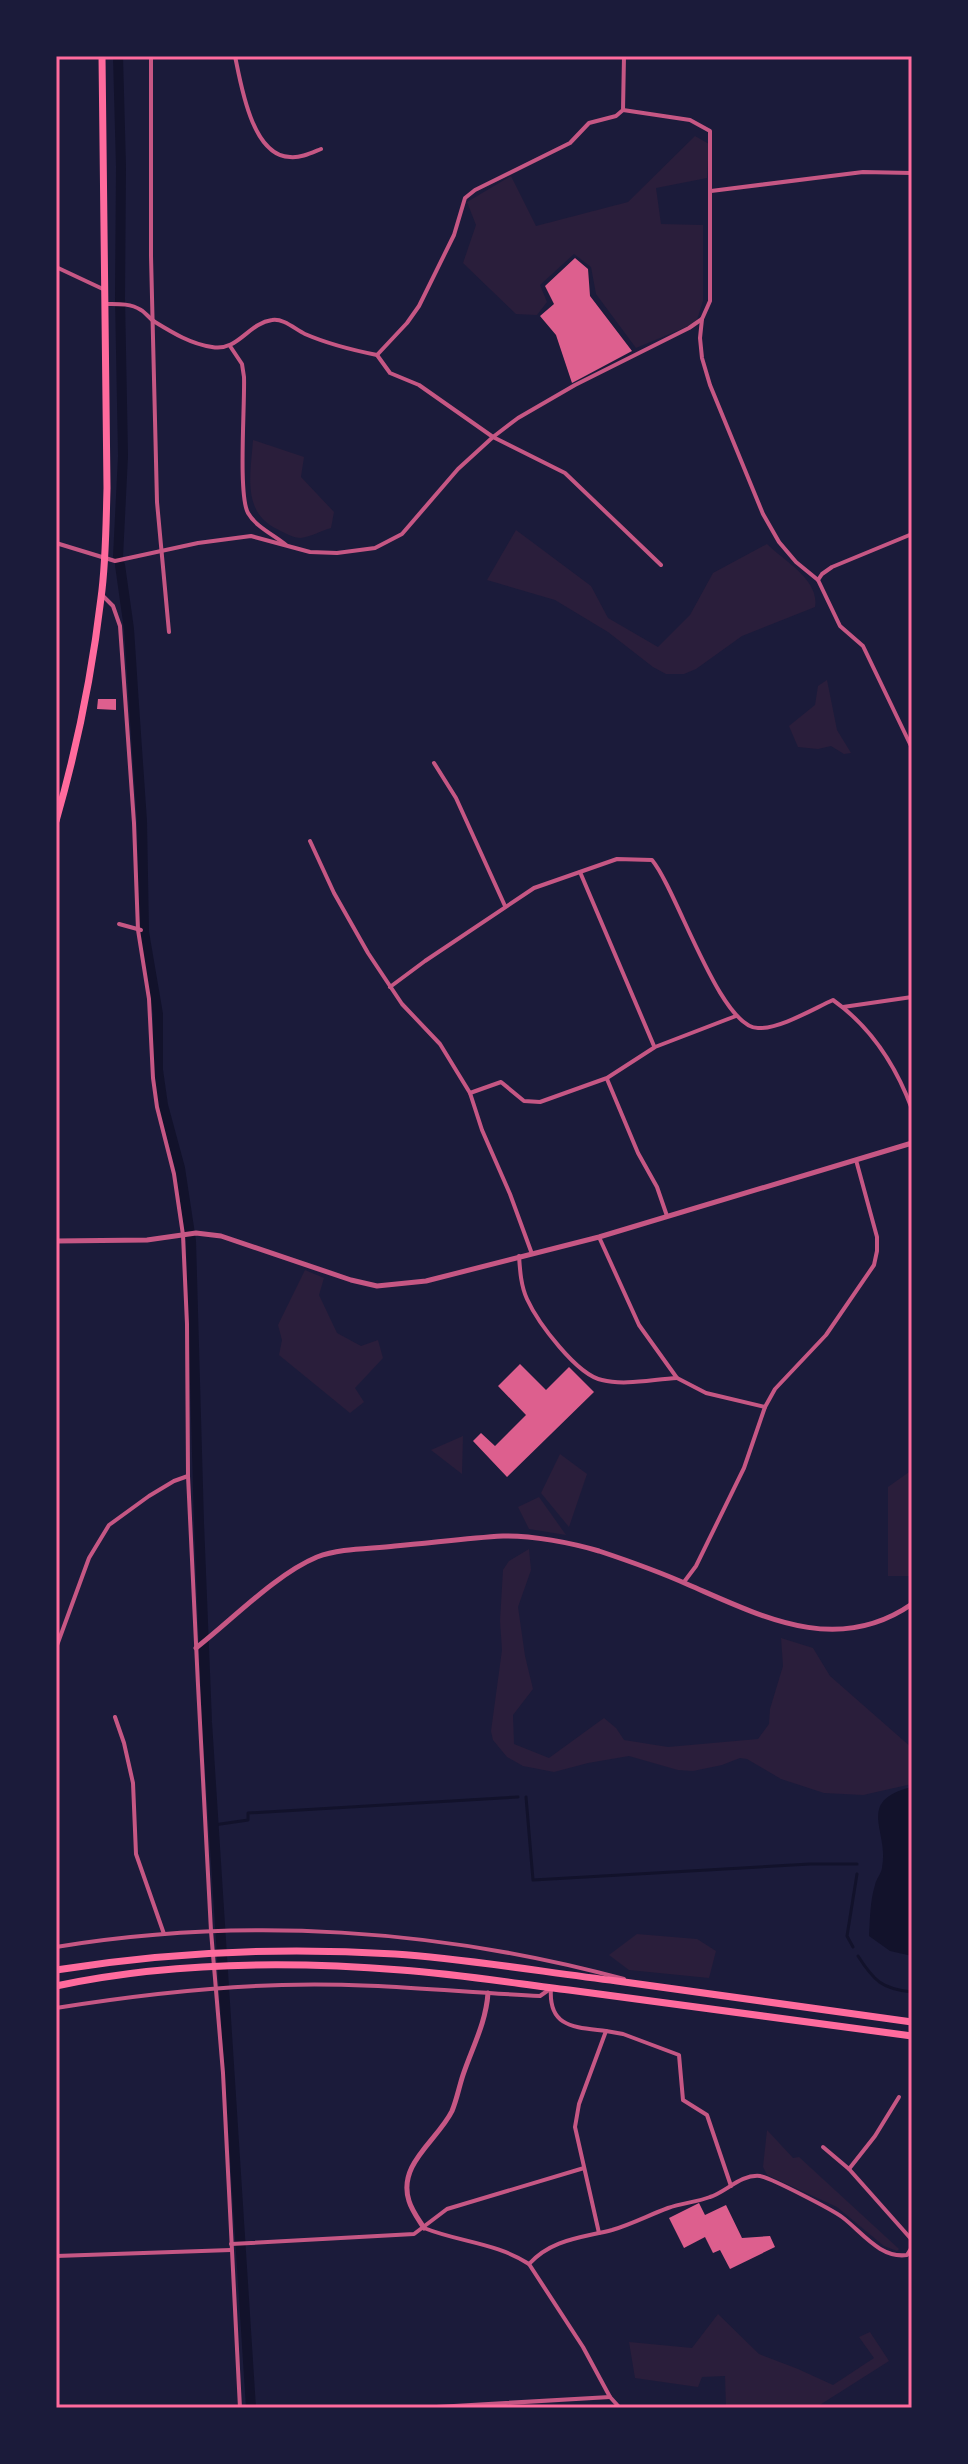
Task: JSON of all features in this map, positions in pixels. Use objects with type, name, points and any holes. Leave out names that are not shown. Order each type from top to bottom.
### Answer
[{"type":"highway","points":[[56,821],[75,755],[102,595],[107,488],[102,56]]},
{"type":"highway","points":[[56,1970],[207,1953],[304,1951],[395,1954],[912,2022]]},
{"type":"highway","points":[[56,1986],[208,1967],[322,1965],[485,1978],[912,2036]]},
{"type":"street","points":[[151,56],[152,320],[160,551],[169,632]]},
{"type":"street","points":[[235,56],[254,126],[269,148],[278,155],[293,158],[321,149]]},
{"type":"street","points":[[377,355],[407,323],[429,289],[454,235],[465,198],[475,190],[570,143],[589,123],[616,116],[623,110],[624,56]]},
{"type":"street","points":[[623,110],[690,120],[710,131],[710,301],[702,319],[701,348],[710,385],[763,514],[779,542],[796,562],[818,580],[840,626],[863,646],[911,746]]},
{"type":"street","points":[[711,191],[863,172],[912,173]]},
{"type":"street","points":[[56,267],[105,290]]},
{"type":"street","points":[[105,304],[125,304],[142,310],[152,320],[192,342],[213,348],[230,346],[265,321],[280,320],[343,348],[377,355],[390,373],[419,385],[493,437],[565,473],[661,565]]},
{"type":"street","points":[[56,543],[115,561],[251,536],[310,552],[337,553],[375,548],[402,534],[458,469],[493,437],[547,400],[702,319]]},
{"type":"street","points":[[230,346],[244,371],[246,509],[253,520],[287,547]]},
{"type":"street","points":[[818,580],[832,567],[912,534]]},
{"type":"street","points":[[102,595],[113,606],[120,626],[139,930],[149,999],[157,1107],[185,1235],[188,1476],[240,2408]]},
{"type":"street","points":[[434,763],[479,844],[505,906]]},
{"type":"street","points":[[310,841],[334,893],[390,987],[440,1044],[470,1093],[532,1254]]},
{"type":"street","points":[[390,987],[534,888],[617,859],[652,860],[669,884],[712,978],[736,1016],[748,1027],[759,1029],[833,1000],[866,1029],[883,1050],[903,1085],[912,1109]]},
{"type":"street","points":[[580,872],[655,1047]]},
{"type":"street","points":[[119,924],[139,930]]},
{"type":"street","points":[[843,1007],[912,997]]},
{"type":"street","points":[[470,1093],[501,1082],[524,1101],[540,1102],[607,1078],[655,1047],[736,1016]]},
{"type":"street","points":[[607,1078],[667,1216]]},
{"type":"street","points":[[56,1241],[147,1240],[196,1233],[221,1236],[377,1286],[426,1281],[599,1237],[912,1143]]},
{"type":"street","points":[[684,1583],[696,1566],[744,1468],[765,1407],[775,1389],[826,1335],[877,1258],[875,1227],[856,1160]]},
{"type":"street","points":[[599,1237],[639,1325],[677,1378],[706,1393],[765,1407]]},
{"type":"street","points":[[519,1256],[526,1298],[541,1322],[589,1375],[611,1382],[677,1378]]},
{"type":"street","points":[[56,1648],[89,1558],[109,1525],[149,1496],[188,1476]]},
{"type":"street","points":[[199,1646],[288,1574],[317,1557],[349,1551],[506,1536],[597,1551],[778,1621],[829,1630],[871,1624],[912,1604]]},
{"type":"street","points":[[115,1717],[133,1783],[136,1854],[164,1934]]},
{"type":"street","points":[[56,1947],[226,1930],[347,1932],[433,1941],[565,1964],[649,1986]]},
{"type":"street","points":[[56,2008],[124,1997],[231,1988],[350,1985],[540,1996],[551,1988]]},
{"type":"street","points":[[551,1988],[550,2002],[568,2026],[623,2034],[679,2055],[683,2100],[707,2115],[731,2186]]},
{"type":"street","points":[[488,1993],[482,2025],[452,2111],[410,2170],[408,2201],[424,2228],[478,2241],[529,2264],[583,2347],[610,2397],[620,2408]]},
{"type":"street","points":[[599,2233],[575,2127],[576,2114],[606,2031]]},
{"type":"street","points":[[849,2169],[875,2136],[899,2097]]},
{"type":"street","points":[[823,2147],[849,2169],[912,2240]]},
{"type":"street","points":[[56,2256],[414,2234],[447,2209],[584,2168]]},
{"type":"street","points":[[529,2264],[547,2247],[645,2219],[670,2207],[711,2197],[743,2179],[760,2176],[840,2215],[883,2251],[907,2255],[912,2247]]},
{"type":"street","points":[[419,2408],[610,2397]]},
{"type":"shaded area","points":[[695,136],[709,144],[707,178],[656,188],[661,224],[703,225],[703,301],[696,323],[636,348],[596,294],[591,267],[574,254],[540,285],[547,302],[537,315],[516,314],[463,263],[476,225],[467,202],[511,176],[536,226],[628,202]]},
{"type":"shaded area","points":[[253,440],[304,457],[301,477],[334,512],[331,528],[298,538],[266,522],[253,502],[251,490]]},
{"type":"shaded area","points":[[516,530],[591,586],[608,618],[658,647],[690,615],[713,573],[767,544],[806,580],[815,597],[815,607],[742,636],[696,669],[684,674],[666,674],[608,632],[555,600],[487,580]]},
{"type":"shaded area","points":[[827,680],[837,730],[851,753],[844,754],[831,746],[818,749],[798,747],[789,726],[815,705],[818,686]]},
{"type":"shaded area","points":[[305,1270],[324,1278],[319,1295],[337,1333],[361,1346],[378,1340],[383,1358],[355,1388],[364,1402],[350,1413],[279,1355],[282,1340],[278,1325]]},
{"type":"shaded area","points":[[463,1436],[462,1474],[431,1450]]},
{"type":"shaded area","points":[[560,1454],[587,1474],[569,1527],[541,1493]]},
{"type":"shaded area","points":[[912,1470],[912,1576],[888,1576],[888,1487]]},
{"type":"shaded area","points":[[539,1497],[566,1535],[529,1529],[518,1507]]},
{"type":"shaded area","points":[[529,1549],[531,1570],[518,1607],[533,1689],[513,1715],[514,1744],[549,1758],[604,1718],[624,1740],[668,1747],[758,1739],[769,1724],[770,1709],[783,1666],[781,1638],[813,1648],[830,1676],[912,1748],[912,1784],[863,1795],[824,1793],[781,1779],[740,1758],[693,1771],[678,1770],[629,1756],[554,1772],[523,1766],[507,1757],[493,1740],[491,1731],[502,1650],[503,1570],[509,1561]]},
{"type":"shaded area","points":[[912,1787],[912,1956],[890,1951],[869,1936],[872,1897],[883,1854],[879,1809],[884,1800],[894,1793]]},
{"type":"shaded area","points":[[637,1934],[697,1939],[716,1951],[709,1978],[629,1970],[609,1955]]},
{"type":"shaded area","points":[[767,2130],[793,2158],[799,2157],[899,2249],[884,2246],[837,2207],[767,2175],[763,2167]]},
{"type":"shaded area","points":[[718,2314],[759,2354],[833,2385],[874,2358],[859,2337],[870,2332],[889,2361],[815,2408],[726,2408],[725,2376],[702,2377],[698,2387],[635,2378],[629,2342],[692,2348]]},
{"type":"building","points":[[575,258],[588,269],[590,296],[632,351],[572,383],[556,335],[540,316],[554,304],[545,286]]},
{"type":"building","points":[[98,699],[116,699],[116,710],[97,709]]},
{"type":"building","points":[[520,1364],[546,1390],[569,1367],[594,1392],[507,1477],[473,1441],[481,1433],[495,1446],[526,1415],[498,1386]]},
{"type":"building","points":[[699,2203],[705,2215],[726,2205],[742,2238],[770,2236],[775,2247],[730,2269],[720,2250],[713,2253],[705,2237],[684,2248],[669,2218]]},
{"type":"waterway","points":[[118,56],[123,456],[118,557]]},
{"type":"waterway","points":[[120,565],[129,629],[142,821],[144,932],[158,1014],[158,1070],[163,1105],[180,1168],[191,1241],[207,1722],[251,2408]]},
{"type":"waterway","points":[[214,1825],[248,1820],[248,1813],[518,1797]]},
{"type":"waterway","points":[[526,1797],[533,1880],[857,1864]]},
{"type":"waterway","points":[[853,1947],[847,1936],[857,1874]]},
{"type":"waterway","points":[[858,1956],[880,1982],[893,1989],[912,1992]]}]
